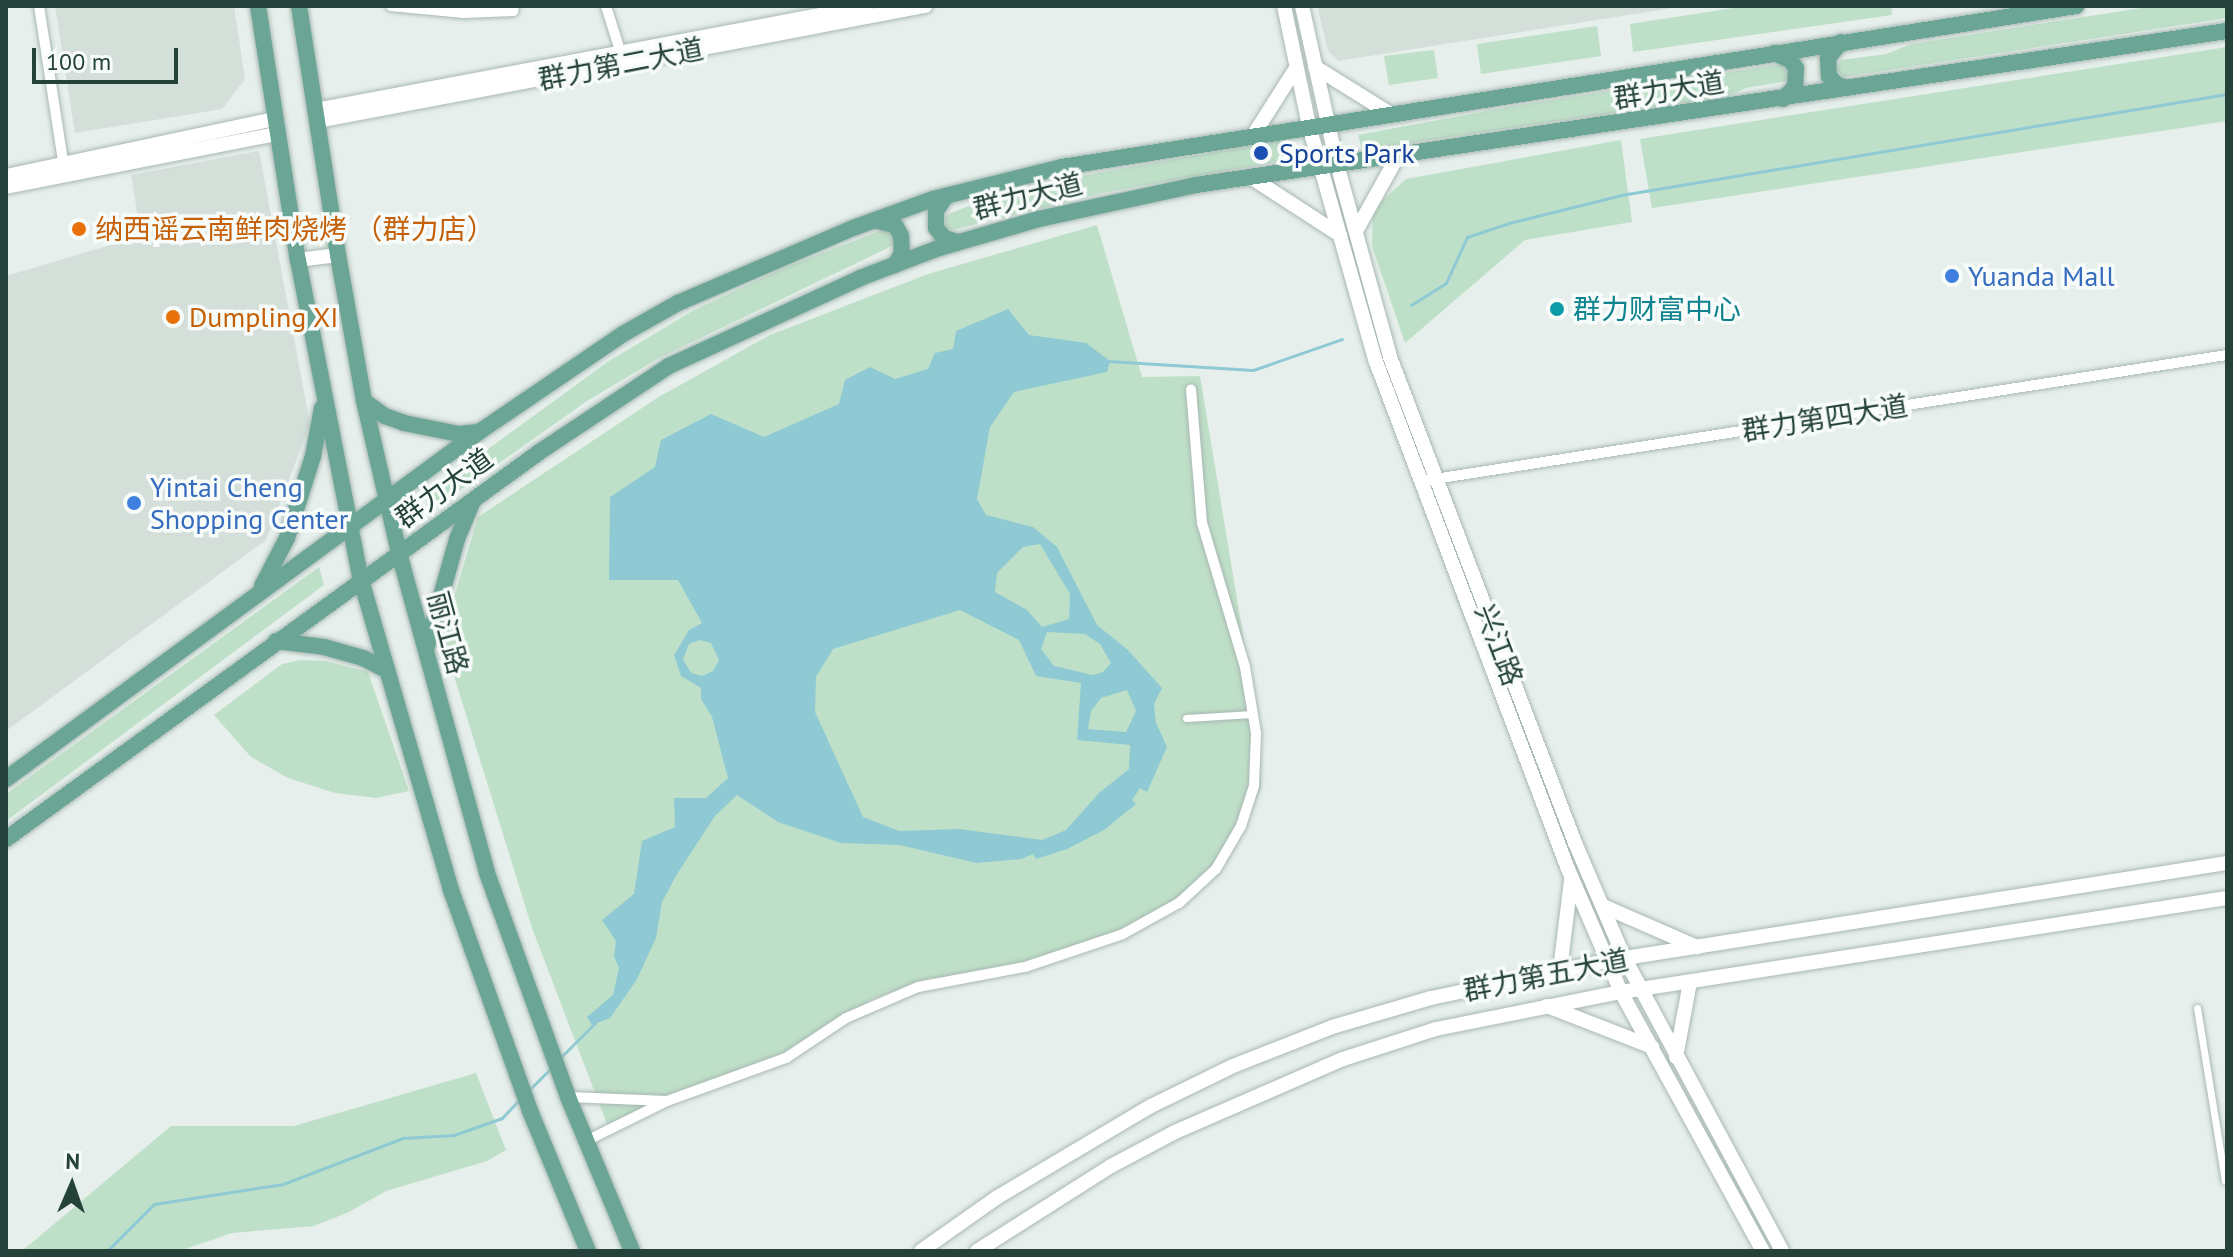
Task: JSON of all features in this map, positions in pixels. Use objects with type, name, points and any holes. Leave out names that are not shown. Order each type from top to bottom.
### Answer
[{"type":"main road","points":[[258,6],[298,260],[361,580],[451,890],[530,1111],[588,1251]]},
{"type":"main road","name":"丽江路","points":[[299,6],[364,401],[399,553],[487,873],[568,1097],[632,1251]]},
{"type":"main road","name":"群力第二大道","points":[[316,116],[867,6]]},
{"type":"main road","name":"群力第二大道","points":[[316,116],[925,6]]},
{"type":"main road","name":"兴江路","points":[[1284,6],[1309,126],[1356,231],[1366,303]]},
{"type":"main road","name":"兴江路","points":[[1302,6],[1327,122],[1328,165],[1340,235],[1571,876],[1621,992],[1763,1251]]},
{"type":"main road","name":"群力大道","points":[[6,779],[479,432],[623,334],[678,303],[872,221],[946,196],[1062,167],[1327,122],[2076,6]]},
{"type":"main road","name":"群力大道","points":[[6,839],[474,499],[669,366],[895,265],[958,242],[1115,201],[1328,165],[2227,31]]},
{"type":"main road","points":[[1841,42],[1828,58],[1829,76],[1837,85],[1851,89]]},
{"type":"main road","points":[[1774,53],[1790,60],[1796,68],[1795,87],[1783,99]]},
{"type":"main road","points":[[1315,67],[1389,113]]},
{"type":"main road","points":[[1254,134],[1296,68]]},
{"type":"main road","points":[[6,176],[64,169],[276,127]]},
{"type":"main road","points":[[1356,231],[1398,156]]},
{"type":"main road","points":[[6,187],[64,169]]},
{"type":"main road","points":[[1252,178],[1340,235]]},
{"type":"main road","points":[[946,196],[936,211],[936,228],[944,238],[958,242]]},
{"type":"main road","points":[[872,221],[890,222],[899,230],[902,253],[895,265]]},
{"type":"main road","points":[[298,260],[338,255]]},
{"type":"main road","points":[[254,597],[287,538],[313,456],[324,395]]},
{"type":"main road","points":[[364,401],[385,416],[404,423],[459,434],[479,432]]},
{"type":"main road","name":"兴江路","points":[[1429,480],[1625,959],[1782,1251]]},
{"type":"main road","points":[[426,652],[443,584],[474,499]]},
{"type":"main road","points":[[276,641],[335,650],[387,670]]},
{"type":"main road","name":"群力第五大道","points":[[921,1251],[1073,1150],[1233,1066],[1332,1027],[1431,998],[1606,961],[2227,863]]},
{"type":"main road","points":[[1560,970],[1571,876]]},
{"type":"main road","name":"群力第五大道","points":[[977,1251],[1111,1166],[1236,1102],[1343,1059],[1436,1029],[1621,992],[2227,898]]},
{"type":"main road","points":[[1603,906],[1697,947]]},
{"type":"main road","points":[[1676,1057],[1690,982]]},
{"type":"main road","points":[[1546,1006],[1652,1047]]},
{"type":"street","points":[[39,6],[64,169]]},
{"type":"street","points":[[391,6],[464,13],[513,11],[514,6]]},
{"type":"street","points":[[606,6],[621,54]]},
{"type":"street","name":"群力第四大道","points":[[1429,480],[2227,355]]},
{"type":"street","points":[[586,1141],[667,1101],[786,1058],[846,1018],[881,1001],[935,981],[1039,962],[1123,934],[1179,903],[1216,869],[1241,826],[1254,786],[1256,733],[1241,652],[1202,523],[1191,389]]},
{"type":"street","points":[[1186,718],[1253,714]]},
{"type":"street","points":[[2197,1008],[2225,1181]]},
{"type":"street","points":[[568,1097],[667,1101]]},
{"type":"shaded area","points":[[55,6],[234,6],[245,79],[222,109],[75,133]]},
{"type":"shaded area","points":[[1317,6],[1685,6],[1338,61],[1328,51]]},
{"type":"shaded area","name":"Yintai Cheng Shopping Center","points":[[259,151],[310,424],[266,540],[6,731],[6,276],[141,236],[131,175]]},
{"type":"green space","points":[[1746,6],[1891,6],[1892,15],[1633,52],[1630,24]]},
{"type":"green space","points":[[2154,6],[2227,6],[2227,18],[1843,77],[1836,69],[1841,60],[1886,54],[1911,44]]},
{"type":"green space","points":[[1597,26],[1601,56],[1481,74],[1477,44]]},
{"type":"green space","points":[[2227,47],[2227,121],[1652,208],[1640,139]]},
{"type":"green space","points":[[1434,50],[1438,78],[1389,85],[1384,56]]},
{"type":"green space","points":[[1782,64],[1789,75],[1787,81],[1746,88],[1728,96],[1362,150],[1358,135],[1508,107]]},
{"type":"green space","points":[[1283,140],[1287,160],[1107,192],[956,229],[948,230],[945,224],[946,216],[951,213],[999,194],[1057,180]]},
{"type":"green space","points":[[1621,140],[1632,222],[1525,240],[1405,343],[1372,246],[1373,209],[1406,179]]},
{"type":"green space","points":[[1097,225],[1142,377],[1200,376],[1259,732],[1261,788],[1227,862],[1183,904],[1017,972],[930,978],[872,999],[773,1059],[610,1132],[532,928],[442,637],[478,517],[657,398],[770,335],[928,274]]},
{"type":"green space","points":[[882,230],[890,230],[894,245],[659,358],[587,401],[428,513],[425,495],[609,361],[694,310],[784,268]]},
{"type":"green space","points":[[319,567],[324,585],[6,821],[6,794]]},
{"type":"green space","points":[[300,660],[326,661],[368,672],[409,791],[376,798],[335,793],[288,778],[251,757],[214,715],[282,664]]},
{"type":"green space","points":[[476,1073],[506,1150],[487,1161],[386,1191],[349,1212],[314,1226],[232,1233],[179,1251],[22,1251],[171,1126],[294,1126]]},
{"type":"water","points":[[1008,309],[1029,335],[1086,343],[1110,361],[1107,372],[1014,392],[990,427],[977,499],[986,515],[1033,527],[1057,547],[1097,625],[1128,650],[1162,688],[1154,704],[1156,723],[1167,747],[1147,792],[1140,788],[1132,800],[1136,804],[1104,830],[1067,849],[1036,859],[1033,854],[1021,859],[976,863],[900,845],[841,843],[778,822],[737,795],[715,816],[677,874],[662,902],[656,938],[636,981],[610,1018],[592,1025],[587,1017],[613,995],[619,968],[614,956],[616,941],[602,920],[634,894],[642,841],[675,827],[674,798],[706,798],[728,778],[712,717],[701,699],[701,688],[681,676],[674,655],[689,630],[702,623],[678,580],[609,580],[610,497],[655,467],[661,440],[711,414],[764,437],[839,404],[845,380],[870,367],[895,379],[928,369],[935,353],[953,349],[956,331]],"holes":[[[1040,544],[1070,594],[1069,619],[1042,627],[1027,610],[995,592],[997,573],[1023,547]],[[960,610],[1019,640],[1036,676],[1081,683],[1077,740],[1130,745],[1129,769],[1099,793],[1066,830],[1042,840],[959,829],[899,831],[863,817],[815,712],[816,677],[833,649]],[[1047,632],[1085,634],[1100,644],[1111,663],[1103,672],[1093,675],[1054,666],[1041,649]],[[700,640],[711,643],[719,660],[713,671],[702,676],[691,673],[683,659],[689,644]],[[1127,690],[1136,711],[1126,732],[1088,729],[1091,711],[1101,698]]]},
{"type":"waterway","points":[[1411,305],[1446,283],[1467,237],[1509,223],[1621,195],[2227,94]]},
{"type":"waterway","points":[[1108,361],[1253,370],[1342,339]]},
{"type":"waterway","points":[[561,1057],[595,1023]]},
{"type":"waterway","points":[[530,1089],[550,1069]]},
{"type":"waterway","points":[[107,1251],[154,1204],[283,1184],[403,1138],[454,1135],[502,1118],[519,1100]]},
{"type":"place","name":"Sports Park","points":[[1261,153]]},
{"type":"place","name":"纳西谣云南鲜肉烧烤 （群力店）","points":[[79,229]]},
{"type":"place","name":"Yuanda Mall","points":[[1952,276]]},
{"type":"place","name":"群力财富中心","points":[[1557,309]]},
{"type":"place","name":"Dumpling XI","points":[[173,317]]},
{"type":"place","name":"Yintai Cheng Shopping Center","points":[[134,503]]}]
